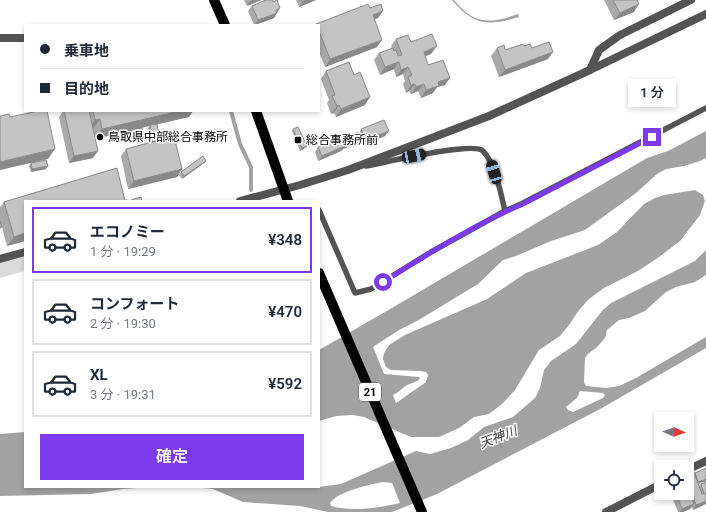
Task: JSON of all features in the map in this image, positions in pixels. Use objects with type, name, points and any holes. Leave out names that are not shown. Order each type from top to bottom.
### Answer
[{"type":"main road","points":[[214,0],[224,24]]},
{"type":"main road","points":[[256,112],[286,196]]},
{"type":"main road","name":"21","points":[[320,275],[422,512]]},
{"type":"street","points":[[590,70],[599,50],[620,35],[691,0]]},
{"type":"street","points":[[249,200],[286,196],[300,185],[348,170],[489,116],[590,70],[706,14]]},
{"type":"street","points":[[0,38],[24,38]]},
{"type":"street","points":[[1,256],[24,252]]},
{"type":"street","points":[[694,467],[706,461]]},
{"type":"street","points":[[606,512],[654,488]]},
{"type":"lane","points":[[320,210],[355,293],[371,289],[431,252],[505,211],[523,204],[706,108]]},
{"type":"lane","points":[[348,170],[443,150],[473,147],[482,149],[490,159],[505,211]]},
{"type":"shaded area","points":[[24,255],[24,271],[0,278],[0,262]]},
{"type":"water","points":[[452,0],[454,0],[468,14],[483,20],[499,20],[518,14],[519,17],[499,22],[482,22],[467,15]]},
{"type":"water","points":[[706,131],[706,158],[684,166],[666,169],[657,174],[636,193],[585,230],[551,241],[503,260],[478,284],[417,321],[399,330],[373,347],[384,374],[419,377],[420,379],[407,385],[393,395],[396,403],[426,382],[428,375],[426,372],[421,371],[391,370],[386,367],[383,359],[384,353],[389,345],[405,335],[487,299],[526,273],[598,245],[617,232],[644,204],[655,198],[695,190],[703,195],[705,201],[700,215],[680,241],[638,271],[604,288],[589,299],[560,336],[539,350],[515,390],[502,404],[489,414],[474,417],[459,428],[439,437],[411,437],[364,417],[353,415],[336,416],[320,421],[320,349],[647,158],[668,151]]},
{"type":"water","name":"天神川","points":[[706,250],[706,275],[695,282],[676,287],[666,292],[645,311],[629,318],[619,320],[607,330],[605,338],[585,358],[584,382],[586,386],[606,388],[619,386],[636,378],[706,337],[706,348],[602,408],[437,494],[392,512],[328,512],[300,506],[243,502],[213,489],[202,488],[320,488],[341,484],[416,451],[430,454],[451,448],[468,440],[484,427],[513,417],[535,398],[540,388],[544,370],[551,361],[576,344],[602,311],[611,303],[695,261]],"holes":[[[580,391],[603,393],[605,395],[603,398],[573,412],[568,410],[566,407],[577,398]],[[383,482],[392,483],[400,503],[366,509],[348,509],[331,506],[330,503],[334,499],[347,492]]]},
{"type":"water","points":[[24,432],[24,488],[137,488],[91,494],[0,496],[0,434]]},
{"type":"building","points":[[266,0],[273,0],[273,2],[277,0],[280,8],[276,10],[277,13],[258,20],[252,6]]},
{"type":"building","points":[[613,0],[637,0],[639,4],[620,13]]},
{"type":"building","points":[[368,4],[370,8],[381,4],[383,11],[373,15],[382,40],[330,59],[320,34],[320,24],[316,24]]},
{"type":"building","points":[[432,34],[437,46],[424,52],[428,65],[443,60],[450,78],[438,82],[439,86],[426,90],[424,84],[416,87],[415,84],[411,85],[408,77],[412,75],[408,67],[401,70],[399,62],[385,67],[379,53],[393,48],[394,51],[396,50],[398,56],[402,55],[396,39],[408,35],[411,42]]},
{"type":"building","points":[[549,42],[553,52],[505,70],[497,48],[504,45],[505,50],[523,44],[524,46],[530,44],[532,48]]},
{"type":"building","points":[[349,62],[354,75],[360,72],[370,97],[341,109],[339,105],[337,106],[332,96],[335,95],[326,71]]},
{"type":"building","points":[[33,112],[47,112],[55,149],[0,162],[0,116],[9,114],[10,117]]},
{"type":"building","points":[[64,112],[89,112],[98,151],[74,156]]},
{"type":"building","points":[[93,112],[176,112],[102,129],[100,119],[95,120]]},
{"type":"building","points":[[384,120],[389,131],[366,140],[361,129]]},
{"type":"building","points":[[157,124],[160,140],[153,142],[150,125]]},
{"type":"building","points":[[298,127],[307,146],[302,148],[293,129]]},
{"type":"building","points":[[142,128],[143,133],[132,136],[131,130]]},
{"type":"building","points":[[358,132],[362,139],[344,147],[345,146],[342,139]]},
{"type":"building","points":[[174,136],[182,169],[134,181],[126,149]]},
{"type":"building","points":[[341,137],[345,146],[322,156],[318,147]]},
{"type":"building","points":[[203,156],[206,161],[184,176],[181,172]]},
{"type":"building","points":[[46,160],[48,166],[32,169],[31,163]]},
{"type":"building","points":[[117,168],[125,200],[24,200],[24,233],[14,237],[4,202]]},
{"type":"building","points":[[141,197],[142,200],[131,200]]},
{"type":"building","points":[[706,468],[706,479],[698,482],[695,473]]},
{"type":"building","points":[[694,472],[702,494],[706,493],[706,501],[696,505],[694,499]]},
{"type":"building","points":[[706,482],[706,493],[704,494],[701,484]]},
{"type":"building","points":[[679,500],[692,500],[694,504],[682,509]]},
{"type":"waterway","points":[[231,112],[240,144],[251,167],[251,190]]},
{"type":"place","name":"鳥取県中部総合事務所","points":[[100,137]]},
{"type":"place","name":"総合事務所前","points":[[298,140]]},
{"type":"route","points":[[383,282],[431,252],[505,211],[523,204],[652,137]]}]
